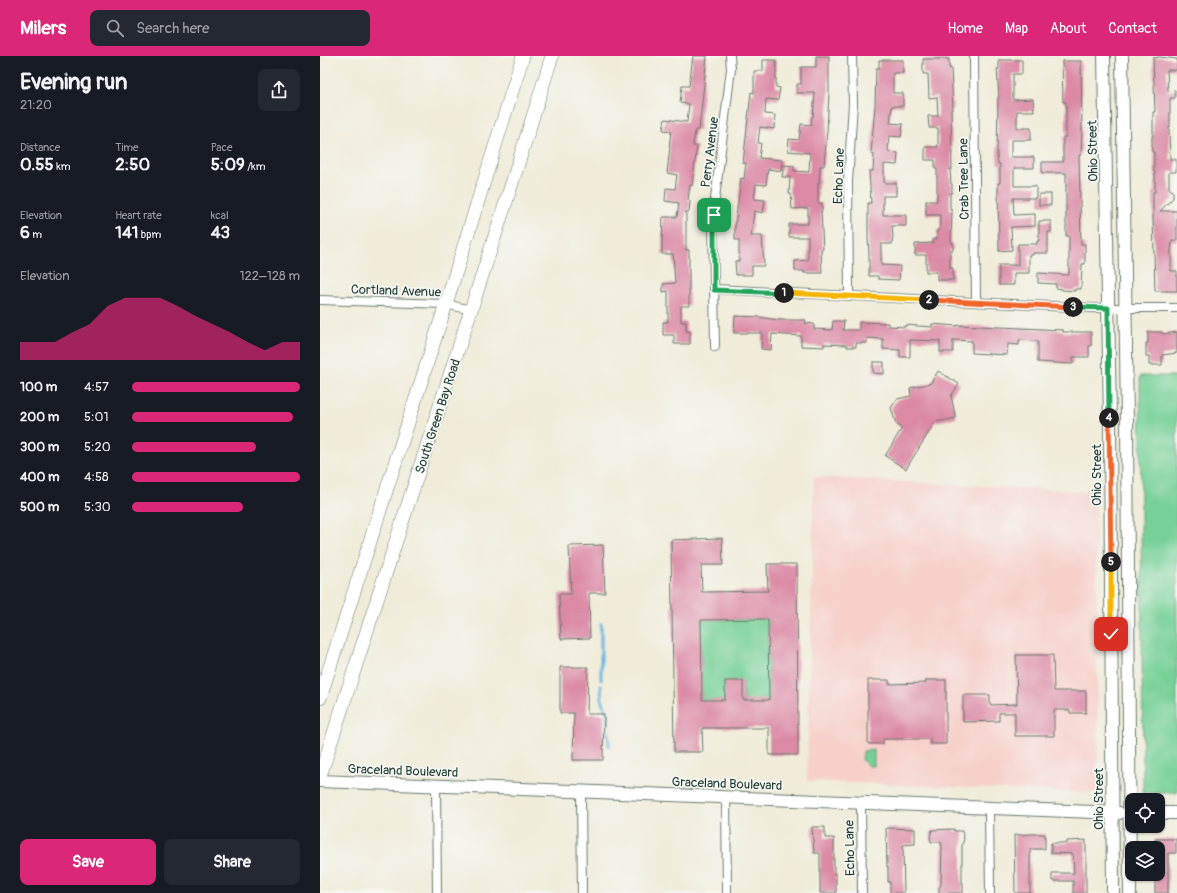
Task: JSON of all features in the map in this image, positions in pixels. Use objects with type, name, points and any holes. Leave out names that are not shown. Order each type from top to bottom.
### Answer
[{"type":"main road","name":"South Green Bay Road","points":[[320,698],[446,304],[523,56]]},
{"type":"main road","name":"South Green Bay Road","points":[[320,776],[552,56]]},
{"type":"street","name":"Perry Avenue","points":[[715,347],[714,215],[730,69],[730,56]]},
{"type":"street","name":"Echo Lane","points":[[849,296],[848,182],[853,104],[852,56]]},
{"type":"street","name":"Crab Tree Lane","points":[[974,56],[976,302]]},
{"type":"street","name":"Ohio Street","points":[[1104,56],[1108,308],[1113,893]]},
{"type":"street","points":[[1122,56],[1131,793]]},
{"type":"street","points":[[1106,133],[1123,133]]},
{"type":"street","points":[[714,290],[1108,308],[1177,308]]},
{"type":"street","name":"Cortland Avenue","points":[[320,300],[446,304],[471,310]]},
{"type":"street","points":[[1111,634],[1128,634]]},
{"type":"street","name":"Graceland Boulevard","points":[[320,781],[1125,813]]},
{"type":"street","points":[[436,786],[437,893]]},
{"type":"street","points":[[581,792],[582,893]]},
{"type":"street","points":[[726,797],[727,893]]},
{"type":"street","name":"Echo Lane","points":[[861,803],[862,893]]},
{"type":"street","points":[[989,808],[990,893]]},
{"type":"street","points":[[1165,813],[1177,813]]},
{"type":"street","points":[[1130,893],[1131,833]]},
{"type":"shaded area","points":[[814,477],[1096,492],[1098,790],[1096,792],[807,781]]},
{"type":"green space","points":[[1140,376],[1177,376],[1177,793],[1143,793]]},
{"type":"green space","points":[[768,619],[769,700],[743,700],[743,681],[725,681],[725,700],[702,700],[701,620]]},
{"type":"green space","points":[[874,750],[874,766],[869,766],[862,760],[863,751]]},
{"type":"building","points":[[693,56],[707,56],[699,130],[695,130],[693,146],[697,146],[692,186],[690,185],[688,200],[690,201],[689,212],[686,212],[686,250],[689,250],[689,306],[681,306],[681,322],[686,322],[686,331],[690,331],[690,344],[674,344],[674,335],[663,335],[663,322],[668,322],[668,291],[663,292],[663,284],[675,283],[673,254],[662,254],[662,242],[663,217],[677,217],[679,203],[665,201],[666,188],[675,189],[677,175],[667,173],[671,131],[663,130],[665,119],[687,122],[689,104],[680,103],[682,86],[689,86]]},
{"type":"building","points":[[816,56],[829,56],[829,93],[824,166],[820,166],[818,183],[818,203],[822,203],[822,273],[804,273],[804,271],[795,271],[795,261],[808,260],[808,237],[789,237],[789,224],[808,224],[808,208],[792,209],[791,194],[789,194],[790,177],[782,177],[784,165],[794,166],[794,171],[809,172],[810,153],[788,151],[789,139],[799,140],[801,124],[811,125],[815,93],[797,93],[797,84],[801,84],[801,67],[816,67]]},
{"type":"building","points":[[1160,57],[1177,59],[1177,70],[1167,70],[1168,91],[1175,90],[1175,98],[1170,98],[1169,128],[1170,159],[1176,159],[1176,172],[1169,172],[1169,188],[1173,192],[1173,198],[1160,211],[1177,211],[1177,241],[1172,241],[1171,271],[1177,271],[1177,291],[1155,291],[1153,192],[1155,192],[1155,172],[1154,152],[1152,152],[1153,112],[1155,112],[1153,58]]},
{"type":"building","points":[[923,59],[949,59],[949,68],[951,68],[953,109],[951,109],[952,169],[950,169],[952,193],[950,193],[950,210],[952,210],[951,243],[953,243],[953,250],[950,250],[950,268],[953,268],[953,280],[937,280],[937,272],[926,272],[926,255],[915,255],[915,244],[933,243],[933,239],[937,239],[937,230],[940,230],[940,215],[926,215],[926,201],[937,201],[937,169],[935,169],[935,160],[925,160],[925,147],[938,147],[938,128],[929,128],[928,116],[938,116],[937,97],[929,98],[928,74],[923,74]]},
{"type":"building","points":[[763,60],[776,60],[776,87],[780,88],[778,100],[766,99],[765,114],[775,115],[774,129],[760,127],[758,143],[761,143],[759,158],[782,160],[781,171],[768,169],[766,185],[756,184],[754,199],[765,200],[763,213],[754,211],[751,236],[762,236],[764,266],[752,266],[752,275],[736,275],[735,261],[739,261],[739,240],[735,240],[735,226],[741,178],[744,179],[746,163],[743,163],[751,92],[754,93],[754,71],[763,71]]},
{"type":"building","points":[[879,60],[903,60],[903,73],[893,73],[893,93],[903,93],[903,106],[892,106],[890,123],[903,124],[901,137],[889,136],[888,152],[898,153],[897,165],[884,164],[884,183],[896,183],[896,196],[883,196],[883,215],[906,215],[906,226],[892,226],[892,244],[881,244],[881,265],[900,266],[899,280],[878,279],[878,276],[869,276],[868,203],[871,203],[869,171],[873,171],[874,154],[871,154],[875,106],[876,68],[879,68]]},
{"type":"building","points":[[999,60],[1022,60],[1022,74],[1013,74],[1013,100],[1033,99],[1034,111],[1017,111],[1017,128],[1031,128],[1031,140],[1011,140],[1011,157],[1034,157],[1034,168],[1014,168],[1014,186],[1036,186],[1036,198],[1013,198],[1014,215],[1035,214],[1035,226],[1011,227],[1012,250],[999,251],[998,183],[1000,183],[1000,164],[998,164],[997,156],[999,97],[997,69],[999,69]]},
{"type":"building","points":[[1062,61],[1081,61],[1082,131],[1081,155],[1079,155],[1081,244],[1085,244],[1085,264],[1082,264],[1081,289],[1075,289],[1075,291],[1056,288],[1056,284],[1038,283],[1038,273],[1069,275],[1069,236],[1066,236],[1066,173],[1042,173],[1042,162],[1063,162],[1063,137],[1066,137],[1066,102],[1063,102]]},
{"type":"building","points":[[1039,194],[1051,194],[1051,205],[1039,205]]},
{"type":"building","points":[[1039,221],[1051,221],[1051,232],[1048,232],[1048,253],[1033,253],[1033,255],[1029,255],[1029,273],[1014,273],[1014,285],[999,285],[999,265],[1018,265],[1018,244],[1037,244],[1037,241],[1039,241]]},
{"type":"building","points":[[735,316],[759,317],[777,320],[806,320],[805,323],[814,324],[814,329],[832,330],[833,321],[844,321],[843,330],[859,330],[859,322],[888,323],[888,326],[905,327],[905,325],[932,327],[932,324],[1063,330],[1063,332],[1091,332],[1091,346],[1089,346],[1089,357],[1073,357],[1073,364],[1038,362],[1038,341],[1019,340],[1019,345],[1008,344],[1007,355],[972,353],[972,341],[953,340],[953,352],[940,352],[940,341],[910,340],[910,357],[900,357],[900,350],[883,349],[883,339],[867,338],[867,343],[856,343],[856,347],[824,344],[824,347],[801,346],[801,336],[772,334],[771,350],[761,349],[762,333],[734,333]]},
{"type":"building","points":[[1148,332],[1162,332],[1162,334],[1177,332],[1177,353],[1162,355],[1162,365],[1149,365],[1149,356],[1146,356]]},
{"type":"building","points":[[873,362],[884,362],[884,374],[873,373]]},
{"type":"building","points":[[938,371],[959,384],[951,396],[956,418],[935,422],[906,469],[885,456],[902,428],[896,424],[891,408],[897,399],[911,396],[910,388],[931,383]]},
{"type":"building","points":[[722,538],[723,565],[701,565],[702,592],[768,591],[767,564],[797,564],[798,755],[769,755],[769,728],[702,728],[703,752],[674,752],[671,540]],"holes":[[[768,619],[769,700],[743,700],[743,681],[725,681],[725,700],[702,700],[701,620]]]},
{"type":"building","points":[[603,545],[605,593],[589,593],[590,638],[561,639],[559,594],[571,594],[569,546]]},
{"type":"building","points":[[1016,655],[1053,655],[1054,691],[1086,691],[1086,713],[1070,713],[1070,710],[1054,710],[1054,736],[1015,736],[1015,713],[999,713],[999,721],[963,722],[963,695],[990,695],[990,705],[1017,704]]},
{"type":"building","points":[[560,667],[588,667],[587,714],[604,714],[603,760],[573,760],[574,713],[560,713]]},
{"type":"building","points":[[868,680],[889,680],[889,684],[926,683],[926,680],[946,680],[946,744],[930,744],[930,739],[883,739],[883,744],[868,744]]},
{"type":"building","points":[[812,827],[825,827],[825,838],[834,838],[834,874],[836,874],[836,893],[820,893],[820,853],[814,853]]},
{"type":"building","points":[[886,828],[915,829],[915,844],[903,845],[904,893],[890,893],[890,882],[888,882],[887,867]]},
{"type":"building","points":[[954,829],[954,831],[962,831],[964,839],[962,845],[963,893],[939,893],[939,888],[941,885],[942,846],[941,842],[931,842],[930,836],[932,830]]},
{"type":"building","points":[[1045,834],[1045,849],[1030,849],[1030,893],[1015,893],[1014,835]]},
{"type":"building","points":[[1155,839],[1176,839],[1176,853],[1168,853],[1168,893],[1155,893],[1155,881],[1165,881],[1165,841],[1155,841]]},
{"type":"building","points":[[1086,840],[1086,893],[1073,893],[1073,881],[1052,881],[1052,873],[1074,873],[1073,854],[1051,853],[1051,843],[1067,843],[1067,841]]},
{"type":"waterway","points":[[601,624],[601,680]]},
{"type":"waterway","points":[[601,686],[602,702],[608,714],[608,725]]},
{"type":"waterway","points":[[608,731],[609,746]]},
{"type":"route","points":[[714,215],[714,290],[1108,308],[1111,634]]}]
